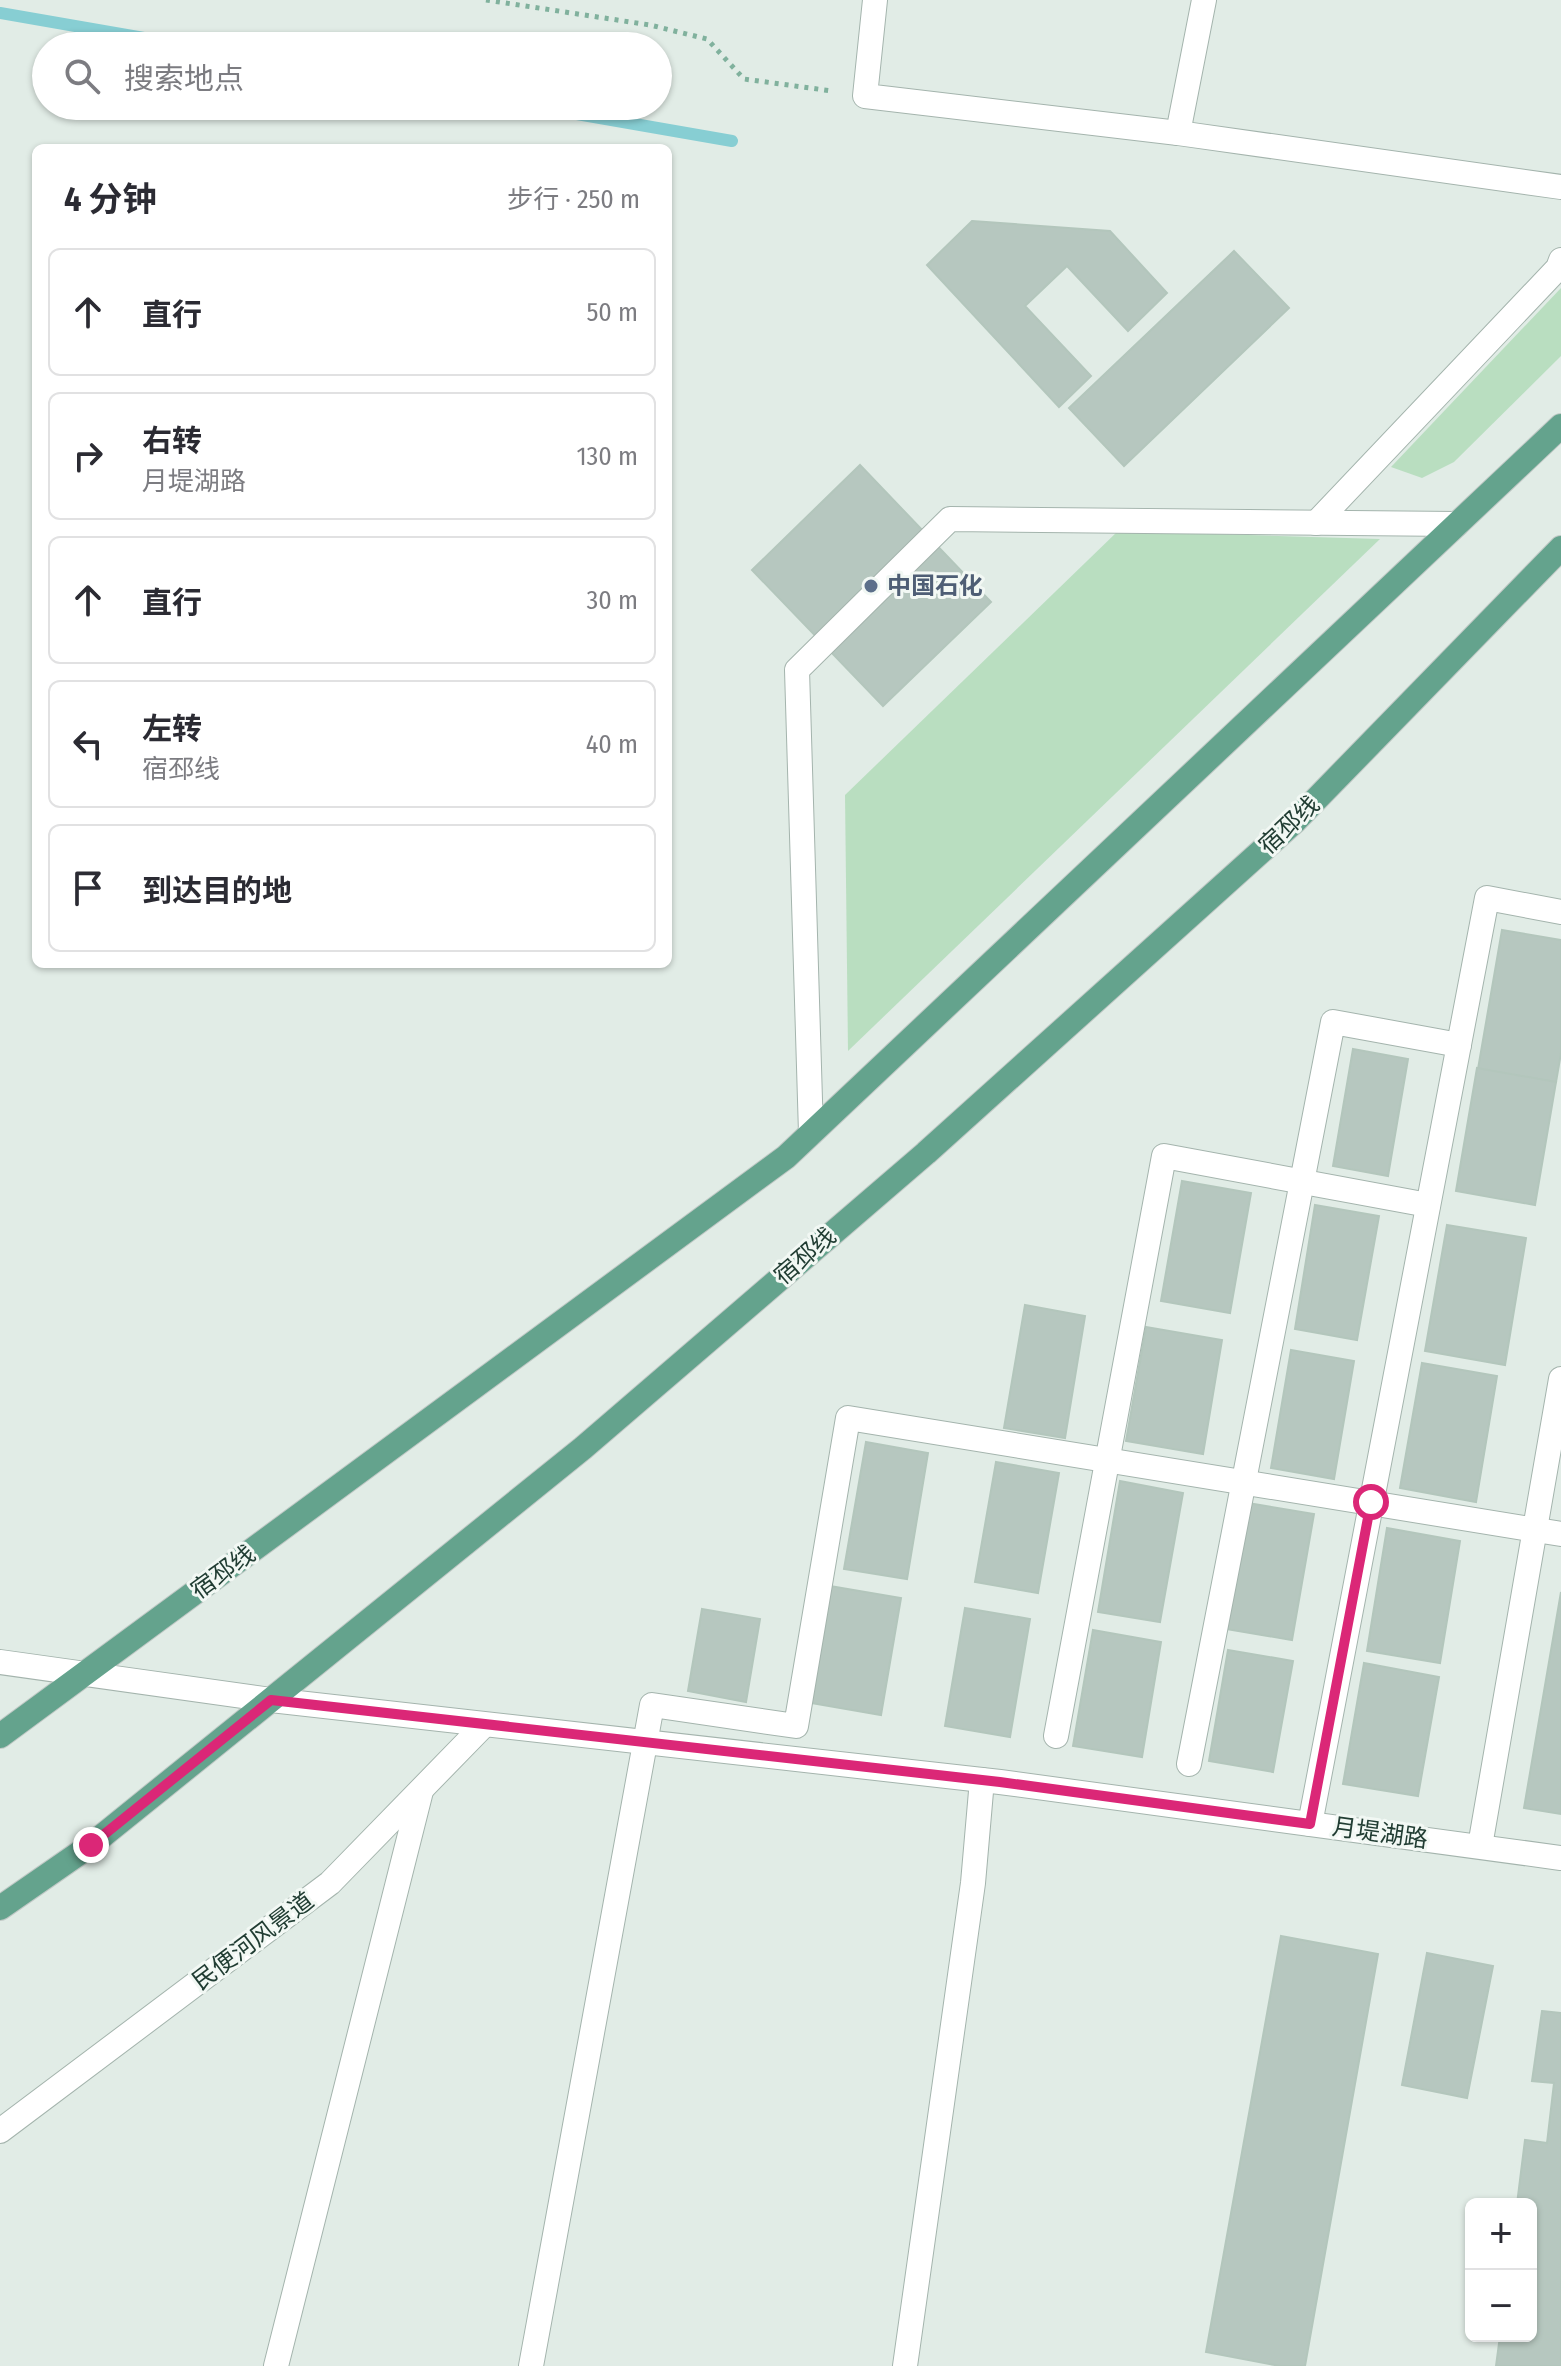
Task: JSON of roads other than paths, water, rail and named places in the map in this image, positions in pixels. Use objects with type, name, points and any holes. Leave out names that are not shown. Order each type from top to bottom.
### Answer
[{"type":"main road","name":"宿邳线","points":[[0,1736],[786,1157],[1561,426]]},
{"type":"main road","name":"宿邳线","points":[[0,1908],[91,1845],[583,1448],[926,1153],[1296,820],[1561,548]]},
{"type":"street","points":[[875,0],[865,96],[1178,133],[1561,187]]},
{"type":"street","points":[[1178,133],[1204,0]]},
{"type":"street","points":[[1316,523],[1558,268],[1561,260]]},
{"type":"street","points":[[811,1133],[797,670],[950,519],[1457,524]]},
{"type":"street","points":[[1310,1824],[1487,898],[1561,912]]},
{"type":"street","points":[[1189,1764],[1333,1022],[1459,1045]]},
{"type":"street","points":[[1056,1736],[1164,1156],[1428,1205]]},
{"type":"street","points":[[1480,1846],[1561,1379]]},
{"type":"street","points":[[531,2366],[652,1705],[796,1726],[848,1418],[1561,1534]]},
{"type":"street","name":"月堤湖路","points":[[0,1662],[271,1700],[982,1780],[1561,1858]]},
{"type":"street","name":"民便河风景道","points":[[0,2131],[330,1883],[484,1725]]},
{"type":"street","points":[[905,2366],[973,1883],[982,1780]]},
{"type":"street","points":[[276,2366],[422,1788]]},
{"type":"waterway","points":[[0,13],[109,32]]},
{"type":"waterway","points":[[611,120],[732,141]]},
{"type":"place","name":"中国石化","points":[[871,586]]}]
